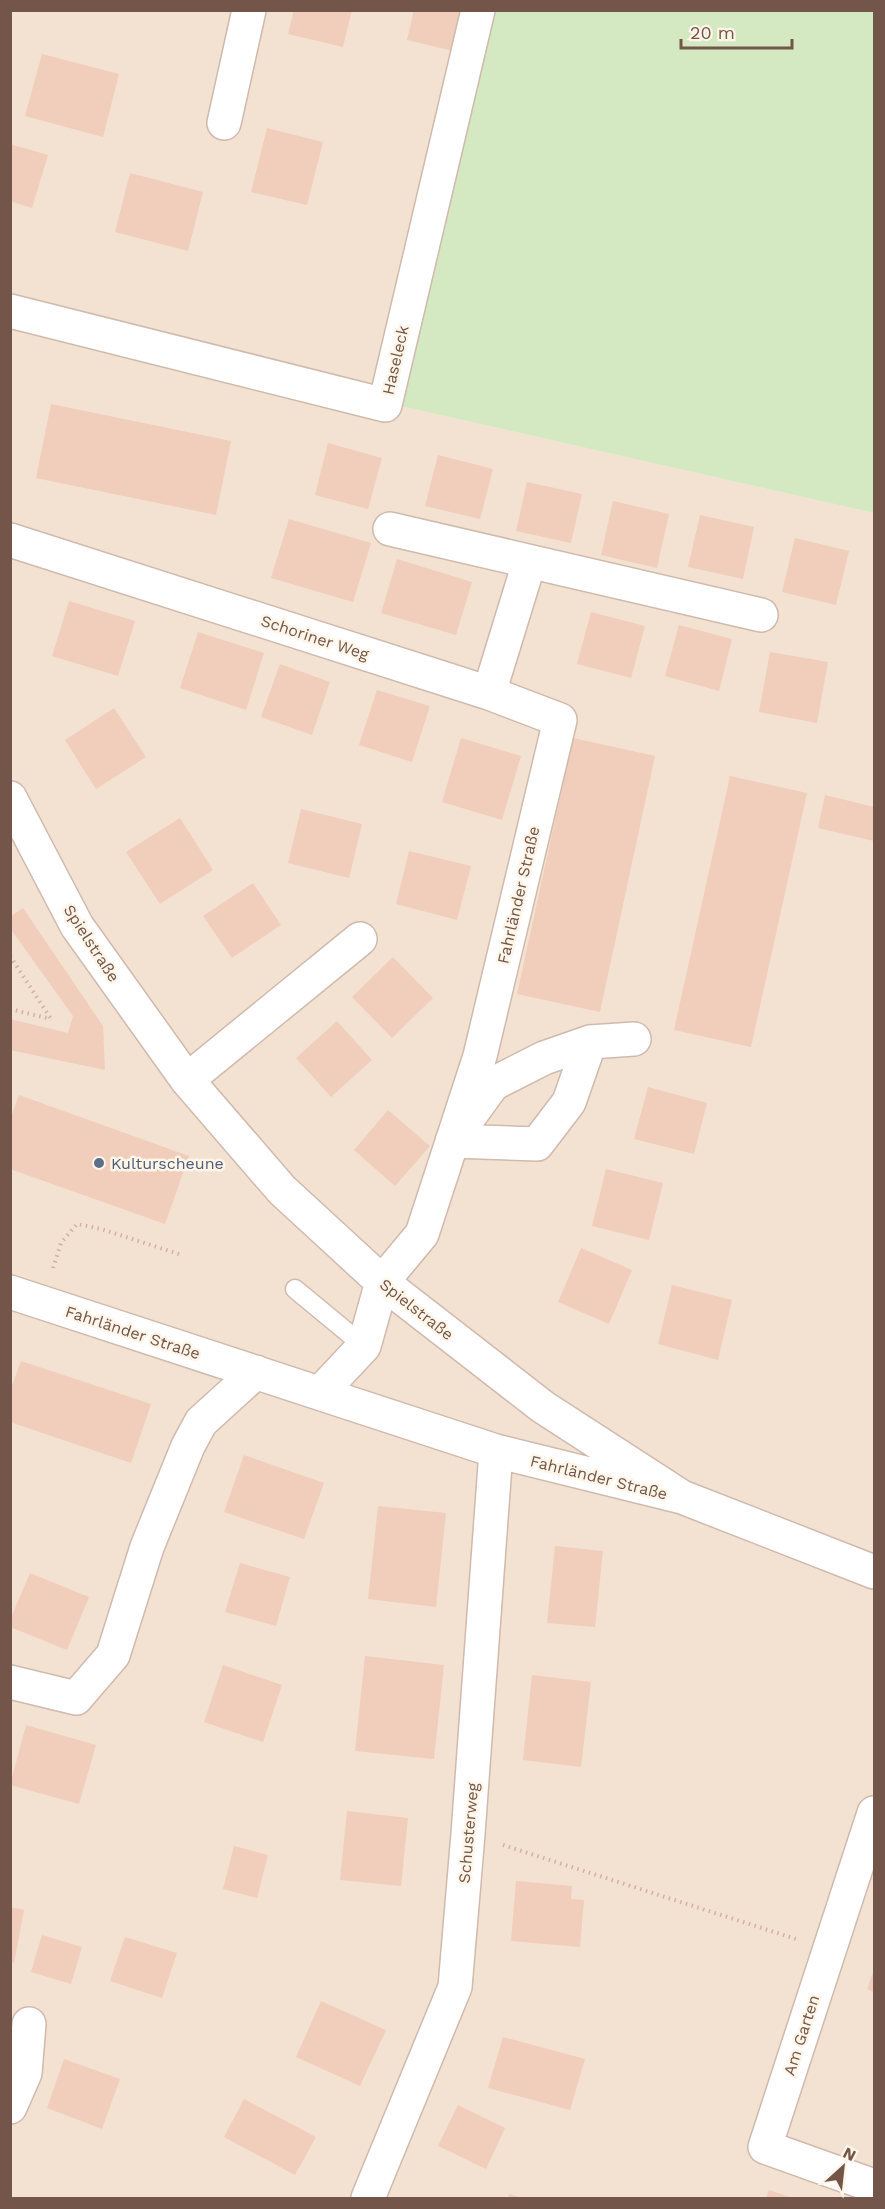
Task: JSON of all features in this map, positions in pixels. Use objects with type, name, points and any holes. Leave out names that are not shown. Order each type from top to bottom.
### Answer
[{"type":"street","points":[[224,123],[249,10]]},
{"type":"street","name":"Haseleck","points":[[10,311],[385,405],[478,10]]},
{"type":"street","points":[[390,529],[761,615]]},
{"type":"street","name":"Schoriner Weg","points":[[10,540],[489,693]]},
{"type":"street","points":[[489,693],[529,563]]},
{"type":"street","name":"Fahrländer Straße","points":[[320,1393],[364,1346],[382,1282],[422,1234],[480,1056],[560,720],[489,693]]},
{"type":"street","name":"Spielstraße","points":[[10,798],[77,926],[187,1080],[282,1190],[382,1282],[543,1407],[682,1497]]},
{"type":"street","points":[[187,1080],[360,939]]},
{"type":"street","name":"Fahrländer Straße","points":[[452,1141],[493,1083],[543,1058],[590,1042],[634,1039]]},
{"type":"street","points":[[452,1141],[537,1144],[569,1102],[590,1042]]},
{"type":"street","name":"Fahrländer Straße","points":[[10,1292],[496,1451],[682,1497],[874,1572]]},
{"type":"street","points":[[10,1682],[76,1698],[113,1655],[147,1547],[188,1446],[201,1422],[256,1372]]},
{"type":"street","name":"Schusterweg","points":[[368,2199],[455,1987],[496,1451]]},
{"type":"street","name":"Am Garten","points":[[874,1813],[765,2147],[874,2186]]},
{"type":"street","points":[[10,2107],[25,2073],[29,2024]]},
{"type":"lane","points":[[295,1289],[364,1346]]},
{"type":"path","points":[[10,956],[51,1019],[10,1009]]},
{"type":"path","points":[[42,1302],[62,1243],[77,1224],[101,1229],[182,1255]]},
{"type":"path","points":[[468,1834],[829,1950]]},
{"type":"shaded area","points":[[11,11],[483,11],[396,405],[874,513],[874,2198],[11,2198]]},
{"type":"green space","points":[[483,11],[874,11],[874,513],[396,405]]},
{"type":"building","points":[[294,10],[352,10],[343,47],[288,34]]},
{"type":"building","points":[[414,10],[464,10],[453,51],[407,40]]},
{"type":"building","points":[[42,54],[119,74],[103,137],[25,116]]},
{"type":"building","points":[[267,128],[323,142],[307,205],[251,192]]},
{"type":"building","points":[[10,144],[48,155],[32,208],[10,201]]},
{"type":"building","points":[[130,173],[203,192],[188,251],[115,232]]},
{"type":"building","points":[[51,404],[231,441],[216,515],[36,478]]},
{"type":"building","points":[[328,443],[382,458],[368,509],[315,495]]},
{"type":"building","points":[[438,455],[493,469],[480,519],[425,506]]},
{"type":"building","points":[[527,482],[582,494],[571,543],[516,531]]},
{"type":"building","points":[[613,501],[669,514],[657,568],[601,555]]},
{"type":"building","points":[[700,515],[754,527],[743,579],[688,567]]},
{"type":"building","points":[[289,519],[371,543],[353,602],[271,578]]},
{"type":"building","points":[[795,538],[849,551],[836,605],[782,592]]},
{"type":"building","points":[[397,559],[472,582],[456,635],[381,613]]},
{"type":"building","points":[[69,601],[135,621],[118,676],[52,656]]},
{"type":"building","points":[[591,612],[645,626],[631,678],[577,664]]},
{"type":"building","points":[[679,625],[732,639],[719,691],[665,676]]},
{"type":"building","points":[[198,632],[264,653],[246,710],[180,688]]},
{"type":"building","points":[[770,652],[828,662],[817,723],[759,712]]},
{"type":"building","points":[[280,664],[330,682],[312,735],[261,717]]},
{"type":"building","points":[[377,690],[430,706],[412,762],[359,745]]},
{"type":"building","points":[[114,708],[146,757],[96,789],[65,740]]},
{"type":"building","points":[[461,738],[521,756],[502,820],[442,802]]},
{"type":"building","points":[[573,738],[655,756],[600,1012],[517,994]]},
{"type":"building","points":[[730,776],[807,793],[751,1047],[674,1030]]},
{"type":"building","points":[[825,795],[874,807],[874,841],[818,828]]},
{"type":"building","points":[[301,809],[362,824],[349,878],[288,863]]},
{"type":"building","points":[[180,818],[213,870],[160,904],[126,852]]},
{"type":"building","points":[[409,851],[471,866],[457,920],[396,904]]},
{"type":"building","points":[[253,883],[281,925],[232,958],[203,916]]},
{"type":"building","points":[[23,908],[103,1026],[105,1070],[10,1050],[10,1019],[68,1033],[73,1016],[10,928],[10,917]]},
{"type":"building","points":[[393,957],[433,998],[392,1038],[352,997]]},
{"type":"building","points":[[337,1021],[372,1060],[331,1097],[296,1058]]},
{"type":"building","points":[[648,1087],[707,1103],[694,1154],[634,1139]]},
{"type":"building","name":"Kulturscheune","points":[[19,1095],[189,1156],[165,1224],[10,1169],[10,1120]]},
{"type":"building","points":[[388,1110],[430,1146],[395,1186],[354,1150]]},
{"type":"building","points":[[606,1169],[663,1183],[649,1240],[592,1226]]},
{"type":"building","points":[[581,1248],[632,1270],[609,1324],[558,1302]]},
{"type":"building","points":[[672,1285],[732,1300],[718,1360],[658,1344]]},
{"type":"building","points":[[21,1361],[151,1404],[131,1463],[10,1422],[10,1391]]},
{"type":"building","points":[[244,1455],[324,1483],[304,1539],[224,1512]]},
{"type":"building","points":[[378,1506],[446,1513],[436,1607],[368,1599]]},
{"type":"building","points":[[555,1546],[603,1551],[595,1627],[547,1623]]},
{"type":"building","points":[[240,1563],[290,1577],[276,1626],[225,1612]]},
{"type":"building","points":[[30,1573],[89,1597],[67,1650],[10,1627],[10,1620]]},
{"type":"building","points":[[365,1656],[444,1665],[434,1759],[355,1751]]},
{"type":"building","points":[[223,1665],[282,1685],[263,1742],[204,1722]]},
{"type":"building","points":[[532,1675],[591,1682],[581,1767],[523,1760]]},
{"type":"building","points":[[26,1725],[96,1745],[79,1804],[10,1785]]},
{"type":"building","points":[[347,1811],[408,1818],[401,1886],[340,1880]]},
{"type":"building","points":[[234,1846],[268,1855],[257,1898],[223,1889]]},
{"type":"building","points":[[516,1881],[572,1886],[571,1899],[584,1900],[580,1947],[511,1941]]},
{"type":"building","points":[[10,1907],[24,1910],[14,1963],[10,1962]]},
{"type":"building","points":[[42,1935],[82,1947],[71,1984],[31,1972]]},
{"type":"building","points":[[125,1937],[177,1953],[162,1998],[110,1981]]},
{"type":"building","points":[[874,1970],[874,1992],[867,1989]]},
{"type":"building","points":[[321,2001],[386,2030],[360,2086],[296,2057]]},
{"type":"building","points":[[503,2037],[585,2059],[570,2110],[488,2088]]},
{"type":"building","points":[[64,2059],[120,2079],[102,2129],[47,2108]]},
{"type":"building","points":[[244,2099],[316,2137],[295,2175],[224,2137]]},
{"type":"building","points":[[458,2105],[505,2128],[486,2169],[438,2146]]},
{"type":"building","points":[[769,2190],[793,2198],[766,2198]]},
{"type":"building","points":[[509,2194],[522,2198],[508,2198]]},
{"type":"place","name":"Kulturscheune","points":[[99,1163]]}]
